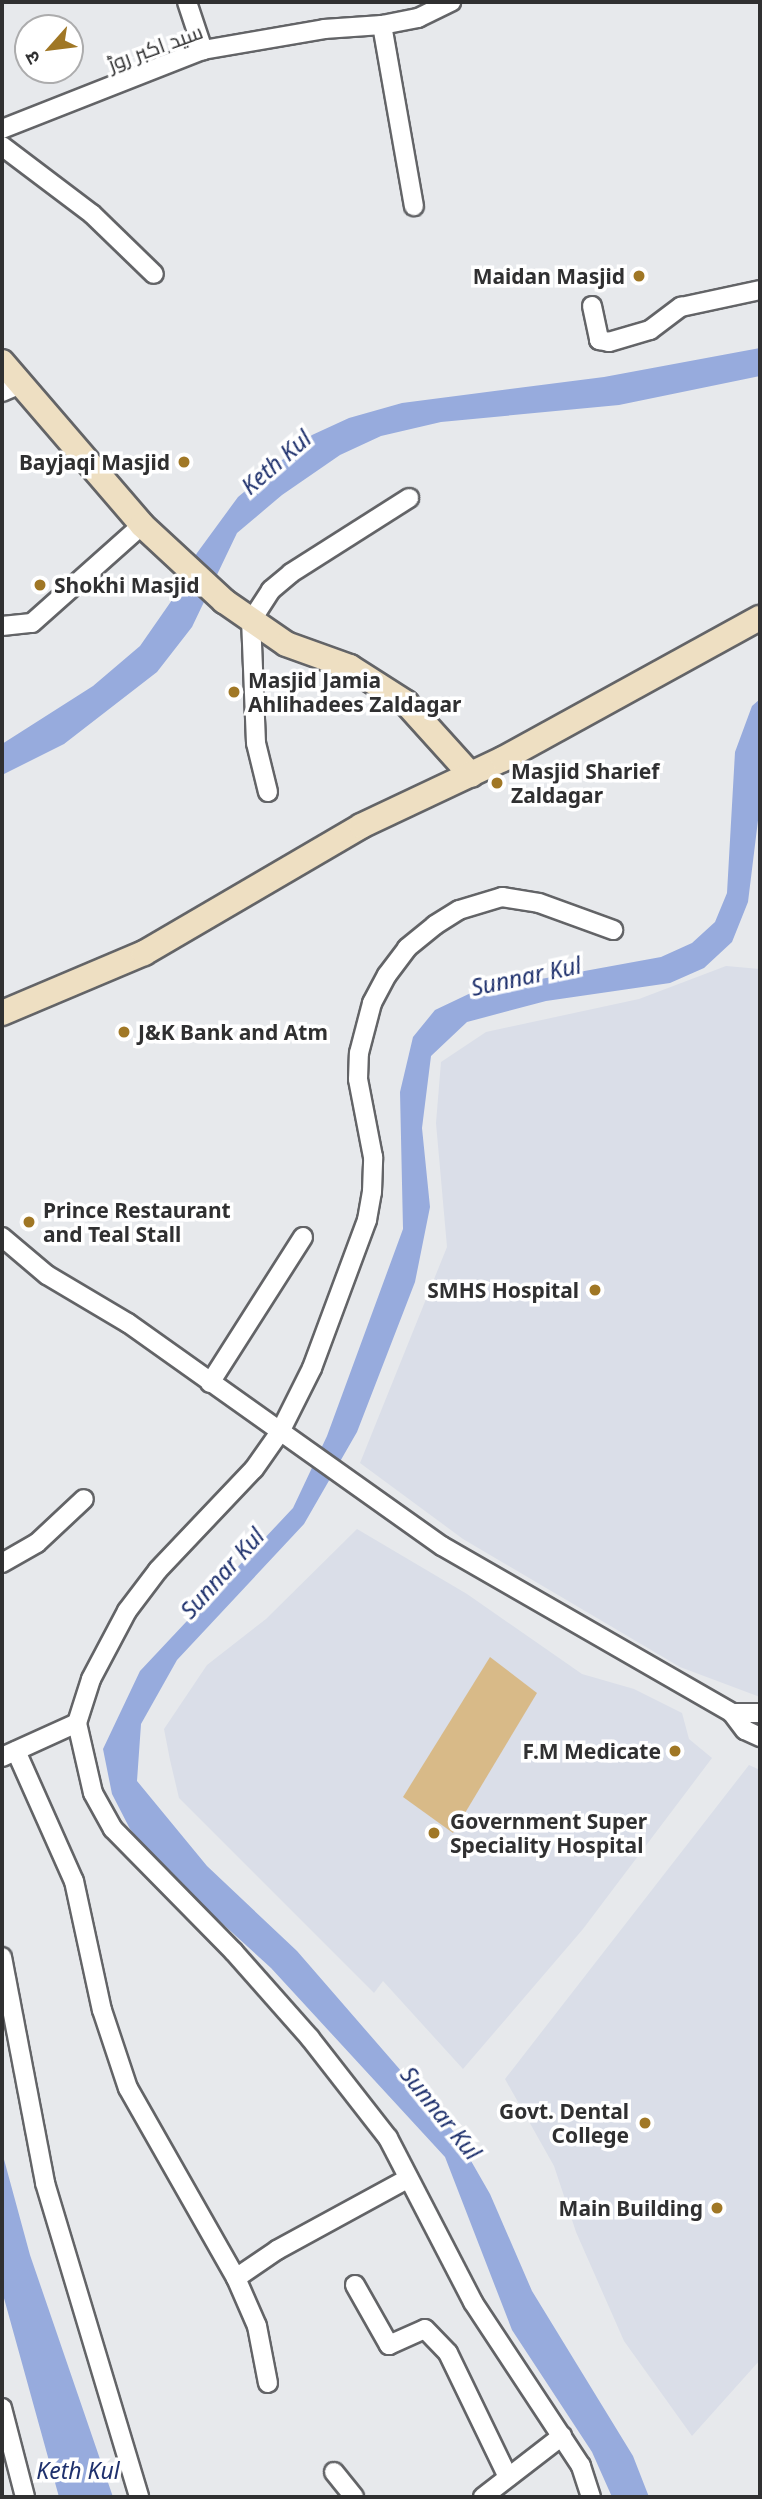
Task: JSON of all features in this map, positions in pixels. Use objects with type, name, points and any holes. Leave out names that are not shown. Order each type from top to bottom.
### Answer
[{"type":"main road","points":[[2,362],[11,388],[149,532],[224,601],[286,643],[350,667],[406,703],[471,775]]},
{"type":"main road","points":[[2,1013],[144,953],[361,826],[471,775],[760,618]]},
{"type":"street","points":[[187,2],[203,50]]},
{"type":"street","name":"سید اکبر روڑ","points":[[2,129],[203,50],[324,29],[382,25],[417,10],[451,2]]},
{"type":"street","points":[[382,25],[415,206]]},
{"type":"street","points":[[2,146],[92,214],[154,274]]},
{"type":"street","points":[[592,306],[599,340],[609,342],[650,330],[681,307],[760,290]]},
{"type":"street","points":[[268,792],[255,734],[251,621],[271,590],[291,573],[409,498]]},
{"type":"street","points":[[2,626],[32,624],[149,532]]},
{"type":"street","points":[[591,2497],[581,2466],[472,2302],[387,2138],[310,2038],[234,1952],[113,1829],[93,1793],[77,1723],[91,1679],[127,1611],[165,1562],[254,1469],[280,1432],[312,1368],[367,1220],[373,1157],[358,1079],[359,1053],[372,1003],[387,975],[407,948],[435,925],[459,910],[502,897],[539,903],[613,930]]},
{"type":"street","points":[[2,1237],[47,1275],[128,1323],[442,1546],[732,1713],[744,1730],[760,1737]]},
{"type":"street","points":[[210,1383],[303,1237]]},
{"type":"street","points":[[2,1563],[37,1543],[84,1499]]},
{"type":"street","points":[[732,1713],[760,1713]]},
{"type":"street","points":[[77,1723],[9,1754],[74,1881],[102,2010],[128,2088],[236,2278],[257,2326],[268,2383]]},
{"type":"street","points":[[2,1957],[45,2183],[139,2497]]},
{"type":"street","points":[[236,2278],[277,2250],[407,2179]]},
{"type":"street","points":[[355,2285],[389,2345],[425,2329],[448,2353],[508,2477]]},
{"type":"street","points":[[2,2408],[25,2497]]},
{"type":"street","points":[[483,2497],[562,2436]]},
{"type":"street","points":[[334,2472],[354,2497]]},
{"type":"shaded area","name":"SMHS Hospital","points":[[726,966],[760,969],[760,1697],[680,1667],[463,1539],[360,1463],[447,1247],[436,1123],[441,1062],[486,1032],[639,999]]},
{"type":"shaded area","name":"Government Super Speciality Hospital","points":[[357,1529],[467,1594],[582,1674],[634,1689],[682,1713],[689,1739],[712,1758],[583,1929],[463,2069],[383,1981],[374,1993],[179,1798],[170,1760],[164,1729],[207,1665],[266,1619]]},
{"type":"shaded area","points":[[490,1657],[537,1693],[453,1833],[403,1797]]},
{"type":"shaded area","name":"Govt. Dental College","points":[[749,1765],[760,1770],[760,2360],[692,2436],[624,2341],[576,2232],[554,2166],[505,2079]]},
{"type":"water","name":"Keth Kul","points":[[760,348],[760,376],[619,405],[441,422],[381,436],[340,455],[282,495],[237,533],[192,627],[157,672],[64,744],[2,775],[2,744],[93,686],[140,646],[172,600],[197,553],[238,497],[312,435],[349,418],[402,403],[604,377]]},
{"type":"water","points":[[760,699],[760,804],[748,902],[732,942],[704,968],[670,983],[546,1001],[467,1022],[431,1056],[422,1128],[430,1207],[415,1282],[357,1432],[304,1524],[177,1660],[141,1724],[137,1781],[207,1866],[297,1951],[455,2133],[490,2194],[532,2291],[633,2456],[649,2497],[612,2497],[592,2452],[512,2330],[445,2157],[271,1968],[169,1875],[130,1829],[112,1794],[103,1749],[140,1671],[293,1508],[327,1436],[403,1229],[400,1092],[413,1037],[435,1010],[475,991],[661,957],[692,943],[715,922],[727,893],[735,752],[752,706]]},
{"type":"water","name":"Keth Kul","points":[[2,2152],[30,2255],[113,2497],[59,2497],[2,2291]]},
{"type":"place","name":"Maidan Masjid","points":[[639,276]]},
{"type":"place","name":"Bayjaqi Masjid","points":[[184,462]]},
{"type":"place","name":"Shokhi Masjid","points":[[40,585]]},
{"type":"place","name":"Masjid Jamia Ahlihadees Zaldagar","points":[[234,692]]},
{"type":"place","name":"Masjid Sharief Zaldagar","points":[[497,783]]},
{"type":"place","name":"J&K Bank and Atm","points":[[124,1032]]},
{"type":"place","name":"Prince Restaurant and Teal Stall","points":[[29,1222]]},
{"type":"place","name":"SMHS Hospital","points":[[595,1290]]},
{"type":"place","name":"F.M Medicate","points":[[675,1751]]},
{"type":"place","name":"Government Super Speciality Hospital","points":[[434,1833]]},
{"type":"place","name":"Govt. Dental College","points":[[645,2123]]},
{"type":"place","name":"Main Building","points":[[717,2208]]},
{"type":"water label","name":"Sunnar Kul","points":[[526,976]]},
{"type":"water label","name":"Sunnar Kul","points":[[222,1573]]},
{"type":"water label","name":"Sunnar Kul","points":[[441,2113]]}]
